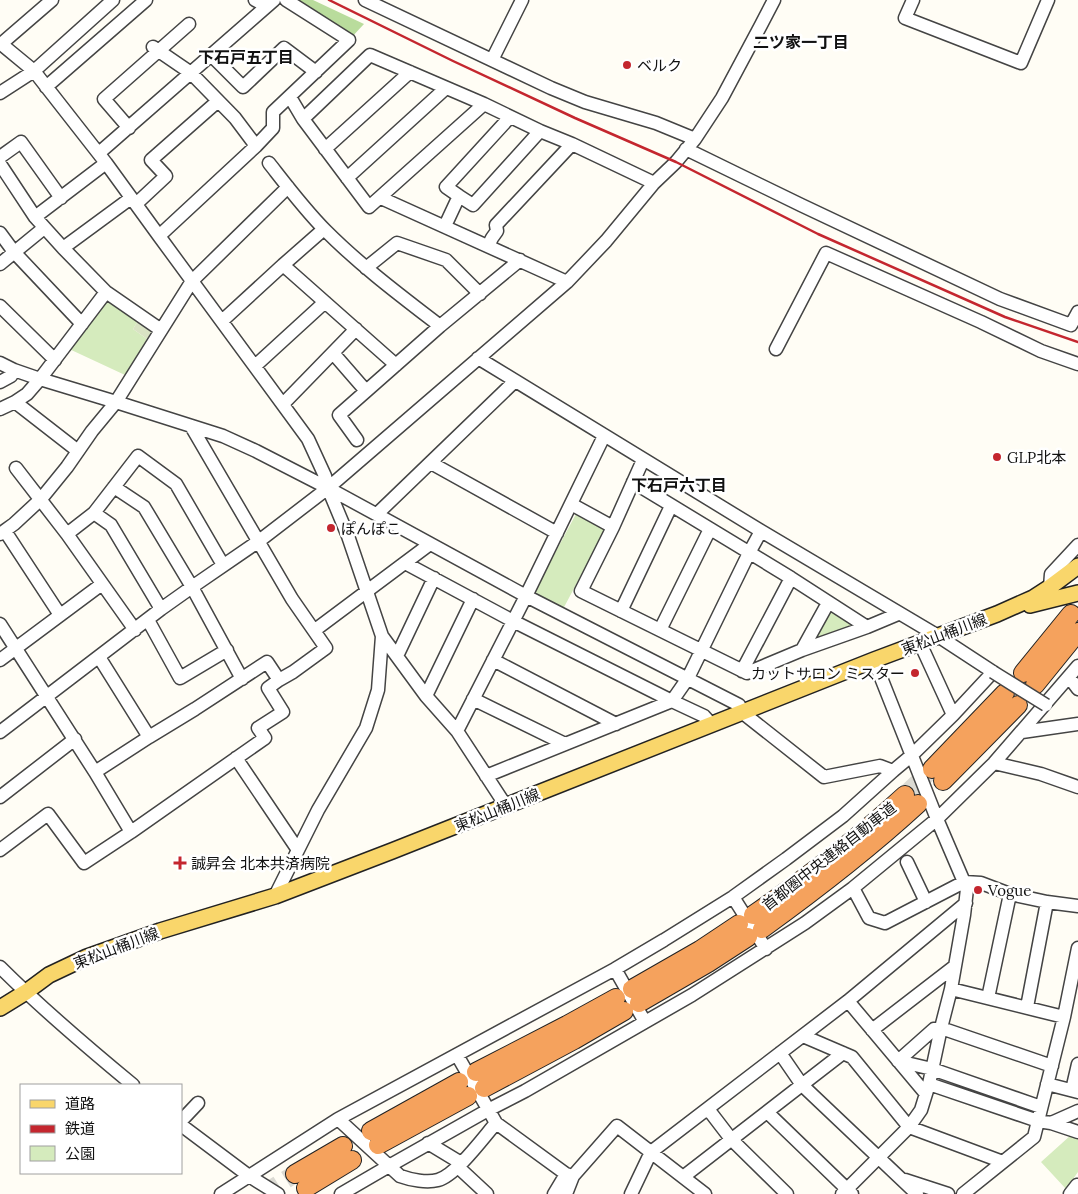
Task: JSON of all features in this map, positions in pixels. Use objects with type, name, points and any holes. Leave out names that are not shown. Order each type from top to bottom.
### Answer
[{"type":"highway","points":[[1071,614],[1029,679],[1078,632]]},
{"type":"highway","points":[[937,775],[1011,699]]},
{"type":"highway","name":"首都圏中央連絡自動車道","points":[[480,1080],[567,1025],[628,1000],[700,950],[751,926],[788,892],[878,820],[911,800]]},
{"type":"highway","points":[[374,1138],[463,1089]]},
{"type":"highway","points":[[295,1174],[347,1153],[306,1188]]},
{"type":"main road","name":"東松山桶川線","points":[[0,1008],[49,975],[87,957],[160,931],[275,896],[874,660],[997,614],[1033,598],[1078,566]]},
{"type":"main road","name":"東松山桶川線","points":[[997,614],[1078,593]]},
{"type":"street","points":[[52,0],[0,43],[34,71],[103,158],[158,236],[308,439],[325,476],[348,536],[382,636],[426,696],[457,731],[506,806]]},
{"type":"street","points":[[0,93],[34,71],[113,0]]},
{"type":"street","points":[[46,87],[146,0]]},
{"type":"street","points":[[255,0],[270,3]]},
{"type":"street","points":[[158,236],[256,146],[273,128],[273,112],[349,40],[286,0]]},
{"type":"street","points":[[365,0],[550,88],[585,102],[656,123],[695,139]]},
{"type":"street","points":[[492,60],[522,0]]},
{"type":"street","points":[[0,732],[161,609],[259,541],[328,488],[567,282],[606,241],[654,183],[676,162],[695,139],[722,98],[774,0]]},
{"type":"street","points":[[913,0],[905,18],[1021,63],[1048,0]]},
{"type":"street","points":[[35,217],[61,198],[103,158],[128,128],[195,77],[211,55],[270,3]]},
{"type":"street","points":[[128,128],[104,99],[155,48],[190,24]]},
{"type":"street","points":[[155,48],[195,77],[235,118],[256,146]]},
{"type":"street","points":[[211,55],[243,87],[284,48],[316,72]]},
{"type":"street","points":[[303,119],[370,55],[484,104],[654,183]]},
{"type":"street","points":[[325,149],[410,72]]},
{"type":"street","points":[[347,178],[446,88]]},
{"type":"street","points":[[290,97],[303,119],[369,207],[484,104]]},
{"type":"street","points":[[63,248],[134,201],[166,176],[152,160],[218,101]]},
{"type":"street","points":[[510,116],[446,186],[473,205],[540,131]]},
{"type":"street","points":[[0,156],[21,142],[61,198]]},
{"type":"street","points":[[488,246],[497,231],[496,225],[572,144]]},
{"type":"street","points":[[686,149],[801,206],[1000,299],[1071,325],[1078,312]]},
{"type":"street","points":[[269,163],[324,229],[366,268],[440,326]]},
{"type":"street","points":[[0,164],[35,217],[63,248],[106,292],[161,330]]},
{"type":"street","points":[[60,615],[2,533],[41,500],[116,402],[192,280],[288,187]]},
{"type":"street","points":[[445,226],[458,196]]},
{"type":"street","points":[[381,198],[567,282]]},
{"type":"street","points":[[0,264],[44,228]]},
{"type":"street","points":[[222,321],[324,229]]},
{"type":"street","points":[[0,234],[14,252],[82,324]]},
{"type":"street","points":[[366,268],[397,243],[446,260],[480,294]]},
{"type":"street","points":[[776,349],[826,253],[981,322],[1041,351],[1078,364]]},
{"type":"street","points":[[357,440],[339,415],[440,326],[520,260]]},
{"type":"street","points":[[283,265],[396,365]]},
{"type":"street","points":[[0,409],[27,394],[106,292]]},
{"type":"street","points":[[255,366],[326,302]]},
{"type":"street","points":[[0,306],[55,360]]},
{"type":"street","points":[[283,404],[356,329]]},
{"type":"street","points":[[333,353],[366,391]]},
{"type":"street","points":[[478,358],[761,532],[938,636],[1046,705]]},
{"type":"street","points":[[0,364],[40,379],[223,436],[256,451],[377,514],[526,596],[739,705],[742,713],[824,777],[880,766],[892,771]]},
{"type":"street","points":[[0,382],[11,376],[14,370]]},
{"type":"street","points":[[377,514],[516,381]]},
{"type":"street","points":[[15,402],[78,451]]},
{"type":"street","points":[[2,845],[48,814],[84,863],[265,738],[258,728],[283,712],[268,688],[294,672],[326,648],[292,599],[191,426]]},
{"type":"street","points":[[457,731],[526,596],[604,436]]},
{"type":"street","points":[[68,534],[94,513],[138,456],[176,484],[223,565]]},
{"type":"street","points":[[643,460],[613,527],[581,591],[747,672],[898,614]]},
{"type":"street","points":[[431,463],[557,533]]},
{"type":"street","points":[[16,468],[68,534],[135,630]]},
{"type":"street","points":[[633,482],[867,627]]},
{"type":"street","points":[[114,487],[144,507],[192,587],[242,679]]},
{"type":"street","points":[[571,504],[613,527]]},
{"type":"street","points":[[621,611],[671,506]]},
{"type":"street","points":[[94,513],[111,525],[161,609]]},
{"type":"street","points":[[660,630],[710,529]]},
{"type":"street","points":[[486,776],[672,701],[688,678],[761,532]]},
{"type":"street","points":[[315,630],[430,544]]},
{"type":"street","points":[[1050,587],[1051,574],[1078,545]]},
{"type":"street","points":[[405,563],[513,621],[704,716],[712,725]]},
{"type":"street","points":[[397,656],[434,578]]},
{"type":"street","points":[[742,671],[790,578]]},
{"type":"street","points":[[0,660],[102,584]]},
{"type":"street","points":[[426,696],[473,599]]},
{"type":"street","points":[[802,650],[828,603]]},
{"type":"street","points":[[148,620],[180,678],[227,650]]},
{"type":"street","points":[[0,624],[75,739],[131,832]]},
{"type":"street","points":[[275,896],[318,810],[366,728],[378,690],[382,636]]},
{"type":"street","points":[[920,643],[953,715]]},
{"type":"street","points":[[99,657],[149,737]]},
{"type":"street","points":[[493,660],[616,724]]},
{"type":"street","points":[[767,1112],[847,1192],[909,1127],[921,1110],[928,1089],[951,988],[967,889],[874,660]]},
{"type":"street","points":[[95,772],[267,662],[279,680]]},
{"type":"street","points":[[341,1194],[428,1143],[525,1091],[692,996],[805,923],[853,888],[937,819],[994,763],[1078,666]]},
{"type":"street","points":[[221,1194],[338,1119],[615,969],[733,896],[843,816],[912,755],[993,672]]},
{"type":"street","points":[[1069,677],[1078,689]]},
{"type":"street","points":[[473,700],[565,744]]},
{"type":"street","points":[[1022,732],[1078,724]]},
{"type":"street","points":[[0,797],[75,739]]},
{"type":"street","points":[[236,758],[298,850]]},
{"type":"street","points":[[994,763],[1041,774],[1078,787]]},
{"type":"street","points":[[907,862],[926,902]]},
{"type":"street","points":[[853,888],[869,918],[885,923],[964,882],[981,883],[1010,894],[1047,902],[1078,905]]},
{"type":"street","points":[[988,998],[1010,894]]},
{"type":"street","points":[[733,896],[766,949]]},
{"type":"street","points":[[1027,1007],[1047,902]]},
{"type":"street","points":[[631,1194],[651,1152],[848,1001],[966,903]]},
{"type":"street","points":[[1044,1122],[1041,1107],[1064,1017],[1073,997],[1078,948]]},
{"type":"street","points":[[872,1030],[955,966]]},
{"type":"street","points":[[0,967],[97,1056],[132,1084]]},
{"type":"street","points":[[615,969],[645,1022]]},
{"type":"street","points":[[951,988],[1064,1017]]},
{"type":"street","points":[[848,1001],[898,1060],[928,1089],[1078,1132]]},
{"type":"street","points":[[898,1060],[934,1029],[941,1028],[1052,1066]]},
{"type":"street","points":[[803,1036],[852,1057],[909,1127],[1003,1162]]},
{"type":"street","points":[[687,1185],[732,1139],[843,1053]]},
{"type":"street","points":[[780,1054],[802,1085],[917,1194]]},
{"type":"street","points":[[458,1055],[496,1123],[569,1175]]},
{"type":"street","points":[[898,1060],[932,1069],[1041,1107]]},
{"type":"street","points":[[1047,1084],[1075,1091],[1078,1064]]},
{"type":"street","points":[[182,1120],[198,1103]]},
{"type":"street","points":[[708,1108],[732,1139],[787,1194]]},
{"type":"street","points":[[963,1194],[1034,1137],[1044,1122],[1078,1110]]},
{"type":"street","points":[[338,1119],[400,1176],[408,1179],[428,1181],[439,1180],[448,1175],[496,1123]]},
{"type":"street","points":[[554,1194],[569,1175],[617,1126],[651,1152],[687,1185],[705,1194]]},
{"type":"street","points":[[182,1127],[249,1176],[278,1194]]},
{"type":"street","points":[[428,1143],[459,1165],[487,1194]]},
{"type":"street","points":[[566,1194],[569,1175]]},
{"type":"street","points":[[902,1180],[948,1194]]},
{"type":"street","points":[[1070,1194],[1078,1186]]},
{"type":"green space","points":[[285,0],[313,0],[364,24],[350,39]]},
{"type":"green space","points":[[109,299],[139,319],[133,329],[147,339],[125,375],[67,348],[104,301]]},
{"type":"green space","points":[[139,319],[152,331],[147,339],[133,329]]},
{"type":"green space","points":[[576,514],[605,530],[562,611],[533,594]]},
{"type":"green space","points":[[831,608],[855,627],[812,640]]},
{"type":"green space","points":[[1071,1135],[1078,1138],[1078,1172],[1066,1189],[1041,1162]]},
{"type":"tunnel","points":[[905,795],[932,769]]},
{"type":"tunnel","points":[[263,1194],[295,1174]]},
{"type":"railway","points":[[329,0],[575,118],[676,162],[818,234],[1005,317],[1078,342]]},
{"type":"place","name":"ベルク","points":[[627,65]]},
{"type":"place","name":"GLP北本","points":[[997,457]]},
{"type":"place","name":"ぽんぽこ","points":[[331,528]]},
{"type":"place","name":"カットサロン ミスター","points":[[915,673]]},
{"type":"place","name":"誠昇会 北本共済病院","points":[[180,863]]},
{"type":"place","name":"Vogue","points":[[978,890]]},
{"type":"district","name":"二ツ家一丁目","points":[[801,42]]},
{"type":"district","name":"下石戸五丁目","points":[[246,57]]},
{"type":"district","name":"下石戸六丁目","points":[[679,485]]}]
